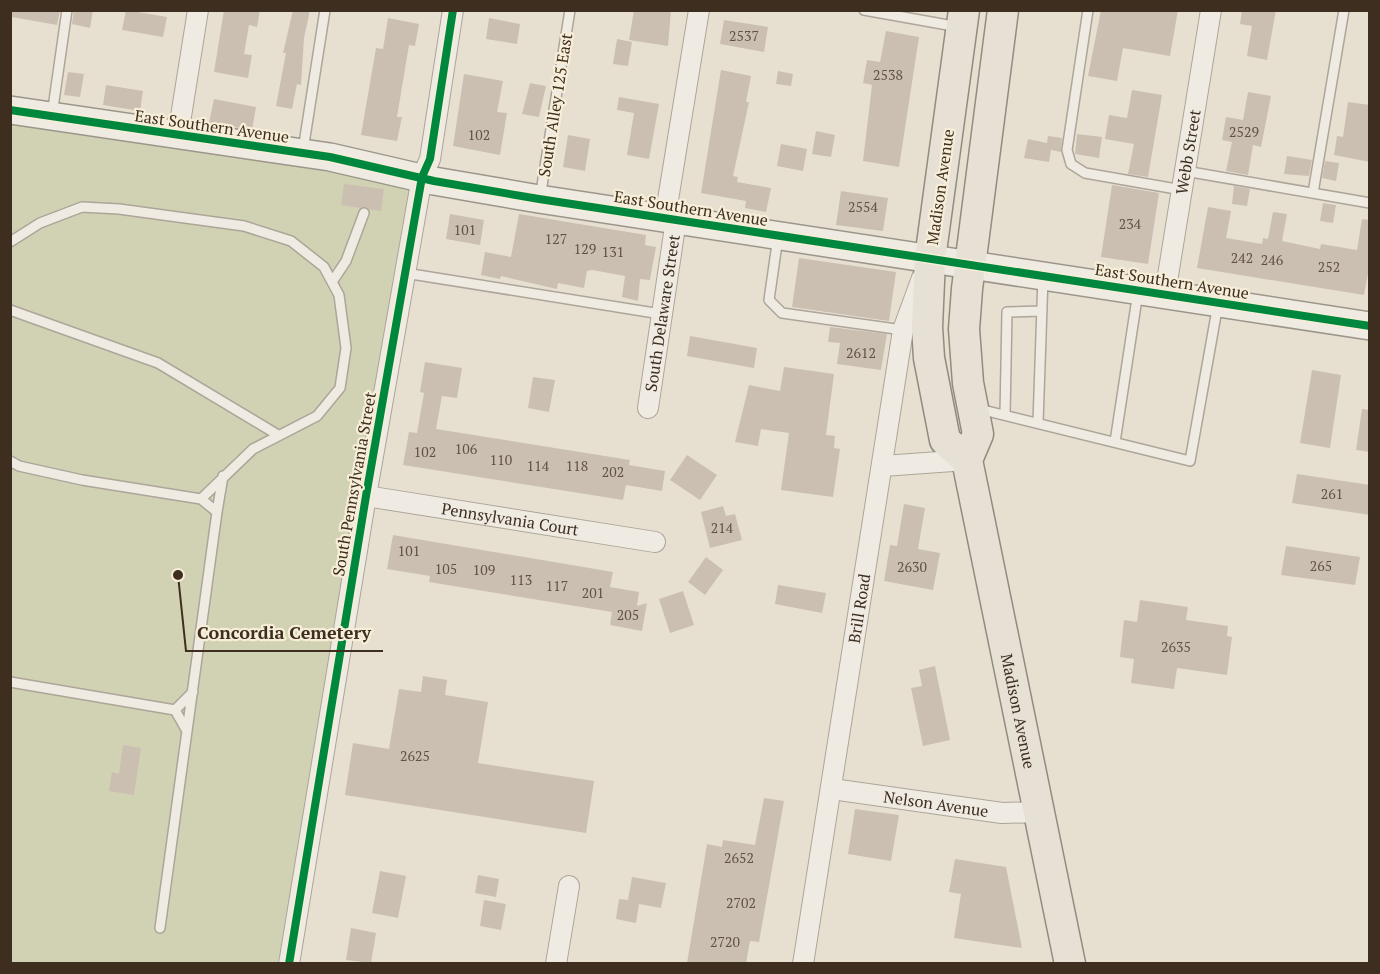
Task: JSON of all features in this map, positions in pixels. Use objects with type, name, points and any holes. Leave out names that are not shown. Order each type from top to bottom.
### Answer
[{"type":"main road","points":[[967,460],[978,434],[968,383],[964,329],[969,263],[1002,10]]},
{"type":"main road","name":"Madison Avenue","points":[[963,19],[930,259],[927,327],[934,389],[945,440],[967,460],[1070,963]]},
{"type":"street","points":[[178,135],[198,10]]},
{"type":"street","name":"South Pennsylvania Street","points":[[289,963],[366,496],[422,177],[430,159],[453,10]]},
{"type":"street","name":"South Delaware Street","points":[[648,408],[661,314],[670,219],[699,10]]},
{"type":"street","name":"Webb Street","points":[[1152,292],[1183,180],[1211,10]]},
{"type":"street","name":"East Southern Avenue","points":[[10,110],[302,153],[539,199],[1370,326]]},
{"type":"street","name":"Brill Road","points":[[802,963],[832,789],[903,330],[930,259]]},
{"type":"street","points":[[883,466],[967,460]]},
{"type":"street","name":"Pennsylvania Court","points":[[366,496],[655,542]]},
{"type":"street","name":"Nelson Avenue","points":[[832,789],[1002,813],[1040,812]]},
{"type":"street","points":[[556,963],[568,886]]},
{"type":"lane","points":[[51,116],[67,10]]},
{"type":"lane","points":[[302,153],[325,10]]},
{"type":"lane","name":"South Alley 125 East","points":[[539,199],[570,10]]},
{"type":"lane","points":[[864,10],[963,19]]},
{"type":"lane","points":[[1088,10],[1067,150],[1071,164],[1085,173],[1183,180],[1313,194],[1370,203]]},
{"type":"lane","points":[[1313,194],[1344,10]]},
{"type":"lane","points":[[10,242],[40,223],[82,207],[119,209],[244,226],[291,241],[324,267],[339,295],[346,348],[340,388],[316,416],[253,449],[201,499]]},
{"type":"lane","points":[[332,282],[346,261],[364,213]]},
{"type":"lane","points":[[778,235],[770,300],[782,313],[903,330]]},
{"type":"lane","points":[[405,273],[661,314]]},
{"type":"lane","points":[[1038,423],[1044,275]]},
{"type":"lane","points":[[1115,442],[1152,292]]},
{"type":"lane","points":[[973,409],[1190,461],[1219,302]]},
{"type":"lane","points":[[10,310],[158,363],[278,435]]},
{"type":"lane","points":[[1005,415],[1007,312],[1042,310]]},
{"type":"lane","points":[[10,462],[81,480],[201,499],[218,512]]},
{"type":"lane","points":[[160,928],[223,476]]},
{"type":"lane","points":[[10,682],[175,710]]},
{"type":"lane","points":[[175,710],[193,692]]},
{"type":"lane","points":[[175,710],[187,731]]},
{"type":"green space","points":[[10,119],[413,186],[278,963],[11,963]]},
{"type":"building","points":[[12,10],[60,10],[57,25],[12,17]]},
{"type":"building","points":[[74,10],[93,10],[90,28],[72,24]]},
{"type":"building","points":[[126,10],[167,17],[163,37],[122,30]]},
{"type":"building","points":[[224,10],[260,10],[257,27],[249,25],[244,54],[252,55],[248,78],[214,72]]},
{"type":"building","points":[[293,10],[310,10],[304,38],[301,85],[297,84],[292,109],[276,106],[286,53],[283,53]]},
{"type":"building","points":[[634,10],[671,10],[668,46],[629,40]]},
{"type":"building","points":[[1101,10],[1178,10],[1170,56],[1123,48],[1117,81],[1088,76]]},
{"type":"building","points":[[1242,10],[1276,10],[1267,60],[1247,56],[1252,26],[1240,24]]},
{"type":"building","points":[[388,18],[419,24],[415,46],[409,45],[397,117],[402,117],[397,141],[361,135],[376,48],[383,49]]},
{"type":"building","points":[[489,18],[520,24],[517,44],[486,39]]},
{"type":"building","points":[[724,20],[768,27],[764,52],[720,44]]},
{"type":"building","points":[[886,31],[919,37],[899,167],[863,161],[872,85],[863,83],[867,60],[880,62]]},
{"type":"building","points":[[617,39],[632,42],[628,66],[613,64]]},
{"type":"building","points":[[721,70],[751,76],[746,102],[749,102],[733,176],[738,177],[737,182],[771,188],[766,212],[745,208],[746,201],[701,193]]},
{"type":"building","points":[[778,71],[793,74],[791,86],[776,84]]},
{"type":"building","points":[[68,72],[84,74],[80,97],[64,95]]},
{"type":"building","points":[[464,74],[503,81],[497,112],[507,113],[500,155],[453,146]]},
{"type":"building","points":[[530,83],[546,86],[539,117],[522,114]]},
{"type":"building","points":[[106,85],[143,91],[140,111],[103,105]]},
{"type":"building","points":[[1132,90],[1162,95],[1148,177],[1128,174],[1134,144],[1105,139],[1109,115],[1127,118]]},
{"type":"building","points":[[1248,92],[1271,96],[1261,147],[1253,145],[1248,175],[1226,171],[1232,142],[1222,140],[1226,117],[1243,120]]},
{"type":"building","points":[[619,97],[659,104],[649,159],[627,155],[634,113],[617,110]]},
{"type":"building","points":[[214,99],[256,107],[252,130],[209,123]]},
{"type":"building","points":[[1348,102],[1370,105],[1370,162],[1334,155],[1337,136],[1343,137]]},
{"type":"building","points":[[816,131],[835,135],[831,157],[812,154]]},
{"type":"building","points":[[1077,134],[1102,137],[1099,158],[1075,154]]},
{"type":"building","points":[[568,135],[590,139],[585,171],[563,167]]},
{"type":"building","points":[[1048,136],[1062,138],[1061,152],[1051,150],[1049,162],[1024,158],[1028,139],[1047,143]]},
{"type":"building","points":[[781,144],[807,149],[803,171],[777,166]]},
{"type":"building","points":[[1287,156],[1312,160],[1309,176],[1284,174]]},
{"type":"building","points":[[1325,161],[1339,163],[1336,181],[1322,178]]},
{"type":"building","points":[[344,184],[384,189],[381,211],[341,205]]},
{"type":"building","points":[[1112,185],[1159,193],[1148,264],[1101,257]]},
{"type":"building","points":[[1234,186],[1250,189],[1247,206],[1232,204]]},
{"type":"building","points":[[841,191],[888,198],[883,231],[836,225]]},
{"type":"building","points":[[1323,203],[1336,205],[1333,223],[1320,221]]},
{"type":"building","points":[[1208,207],[1231,211],[1226,238],[1262,244],[1263,238],[1268,239],[1273,212],[1287,214],[1282,241],[1320,249],[1321,244],[1357,250],[1362,219],[1370,220],[1370,263],[1364,295],[1197,268]]},
{"type":"building","points":[[450,214],[484,220],[480,245],[446,239]]},
{"type":"building","points":[[519,214],[646,235],[645,245],[656,247],[650,280],[640,279],[638,301],[622,297],[625,276],[592,270],[587,271],[584,288],[558,283],[557,289],[501,276],[500,279],[481,275],[485,252],[511,257]]},
{"type":"building","points":[[799,258],[896,272],[889,321],[792,307]]},
{"type":"building","points":[[830,327],[887,334],[881,370],[837,364],[840,343],[828,342]]},
{"type":"building","points":[[690,336],[757,348],[754,368],[687,356]]},
{"type":"building","points":[[425,362],[462,368],[457,398],[442,396],[436,429],[630,460],[629,465],[665,471],[662,491],[626,485],[623,500],[403,465],[409,432],[417,433],[424,393],[420,392]]},
{"type":"building","points":[[784,367],[834,374],[826,435],[835,436],[834,448],[840,449],[833,497],[781,490],[789,433],[761,429],[758,446],[735,442],[749,385],[780,391]]},
{"type":"building","points":[[1312,370],[1341,375],[1330,448],[1300,443]]},
{"type":"building","points":[[533,377],[555,380],[549,412],[528,408]]},
{"type":"building","points":[[1362,409],[1370,410],[1370,452],[1356,450]]},
{"type":"building","points":[[687,455],[717,475],[700,500],[670,480]]},
{"type":"building","points":[[1297,474],[1370,485],[1370,515],[1292,503]]},
{"type":"building","points":[[904,504],[925,508],[918,549],[940,553],[933,590],[884,581],[890,545],[897,546]]},
{"type":"building","points":[[723,506],[726,516],[735,514],[742,540],[710,548],[701,512]]},
{"type":"building","points":[[393,535],[613,572],[610,587],[639,592],[637,606],[647,603],[642,631],[610,625],[612,612],[429,582],[430,576],[387,569]]},
{"type":"building","points":[[1286,546],[1360,557],[1355,585],[1281,575]]},
{"type":"building","points":[[706,557],[723,570],[705,595],[688,582]]},
{"type":"building","points":[[778,585],[826,593],[822,613],[775,604]]},
{"type":"building","points":[[683,591],[694,625],[670,633],[659,599]]},
{"type":"building","points":[[1140,600],[1188,607],[1186,620],[1228,626],[1227,636],[1232,637],[1227,675],[1177,668],[1174,689],[1131,683],[1134,659],[1120,657],[1124,620],[1137,622]]},
{"type":"building","points":[[935,666],[950,740],[923,746],[911,688],[922,686],[919,670]]},
{"type":"building","points":[[423,676],[447,680],[445,695],[488,702],[478,763],[594,781],[586,833],[345,795],[353,743],[389,749],[399,689],[421,692]]},
{"type":"building","points":[[123,745],[141,748],[134,795],[109,791],[112,772],[119,774]]},
{"type":"building","points":[[764,798],[784,801],[759,942],[750,941],[746,963],[687,963],[707,844],[722,847],[723,840],[755,845]]},
{"type":"building","points":[[855,809],[899,815],[891,861],[848,854]]},
{"type":"building","points":[[955,859],[1006,867],[1022,948],[954,938],[961,894],[949,892]]},
{"type":"building","points":[[380,871],[406,876],[398,918],[372,913]]},
{"type":"building","points":[[478,875],[499,879],[496,897],[475,893]]},
{"type":"building","points":[[632,877],[666,883],[661,908],[639,904],[636,923],[616,919],[619,899],[628,900]]},
{"type":"building","points":[[484,900],[506,904],[501,930],[480,926]]},
{"type":"building","points":[[351,928],[376,933],[371,963],[346,960]]},
{"type":"cycle path","points":[[289,964],[366,496],[422,177],[430,159],[453,10]]},
{"type":"cycle path","points":[[10,110],[330,157],[434,181],[539,199],[1370,326]]},
{"type":"place","name":"Concordia Cemetery","points":[[178,575]]}]
